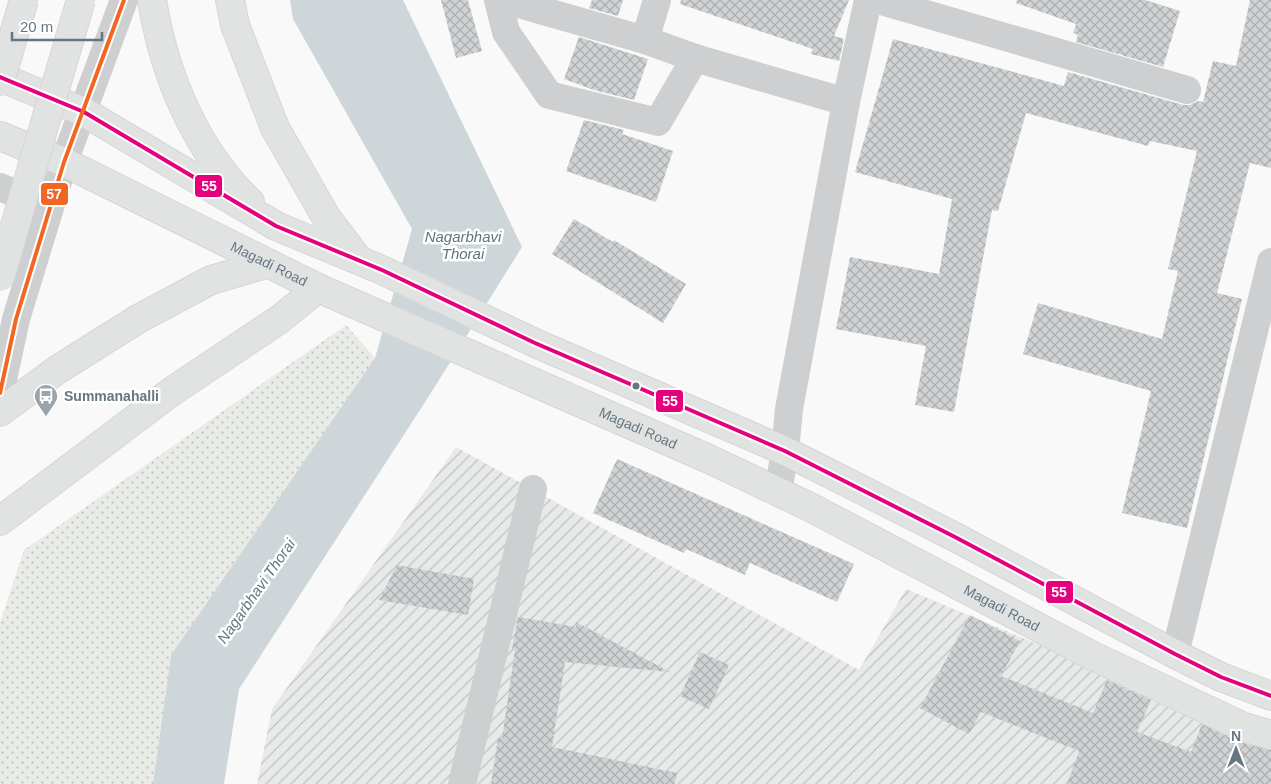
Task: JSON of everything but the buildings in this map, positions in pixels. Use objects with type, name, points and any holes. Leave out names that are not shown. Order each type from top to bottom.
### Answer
[{"type":"main road","points":[[0,82],[24,0]]},
{"type":"main road","points":[[0,277],[81,0]]},
{"type":"main road","points":[[152,0],[166,64],[197,132],[220,166],[246,198],[276,226]]},
{"type":"main road","points":[[230,0],[235,25],[275,128],[326,218],[371,266]]},
{"type":"main road","points":[[0,77],[84,112],[276,226],[371,266],[535,343],[785,451],[955,537],[1175,654],[1221,677],[1271,696]]},
{"type":"main road","name":"Magadi Road","points":[[0,136],[64,162],[266,264],[318,288],[778,492],[1093,656],[1244,727],[1271,735]]},
{"type":"main road","points":[[0,412],[57,370],[138,319],[211,280],[266,264]]},
{"type":"main road","points":[[0,521],[171,392],[280,319],[318,288]]},
{"type":"street","points":[[0,393],[8,317],[50,207],[64,162],[124,0]]},
{"type":"street","points":[[498,0],[506,32],[549,95],[658,122],[695,58]]},
{"type":"street","points":[[505,0],[645,40],[695,58],[846,102]]},
{"type":"street","points":[[645,40],[657,0]]},
{"type":"street","points":[[778,492],[785,451],[789,409],[846,102],[868,0]]},
{"type":"street","points":[[878,0],[1187,90]]},
{"type":"street","points":[[0,186],[50,207]]},
{"type":"street","points":[[1175,654],[1271,262]]},
{"type":"street","points":[[462,784],[533,489]]},
{"type":"shaded area","points":[[346,325],[375,358],[171,655],[153,784],[0,784],[0,623],[24,550]]},
{"type":"shaded area","points":[[456,447],[859,670],[906,589],[1271,742],[1271,784],[257,784],[272,709]]},
{"type":"water","name":"Nagarbhavi Thorai","points":[[290,0],[403,0],[522,247],[429,396],[239,689],[224,784],[153,784],[171,655],[375,358],[412,229],[293,19]]},
{"type":"transit line","name":"57","points":[[0,393],[16,319],[64,162],[124,0]]},
{"type":"transit line","name":"55","points":[[0,77],[84,112],[276,226],[382,270],[535,343],[785,451],[955,537],[1175,654],[1221,677],[1271,696]]},
{"type":"place","name":"Summanahalli","points":[[46,417]]}]
